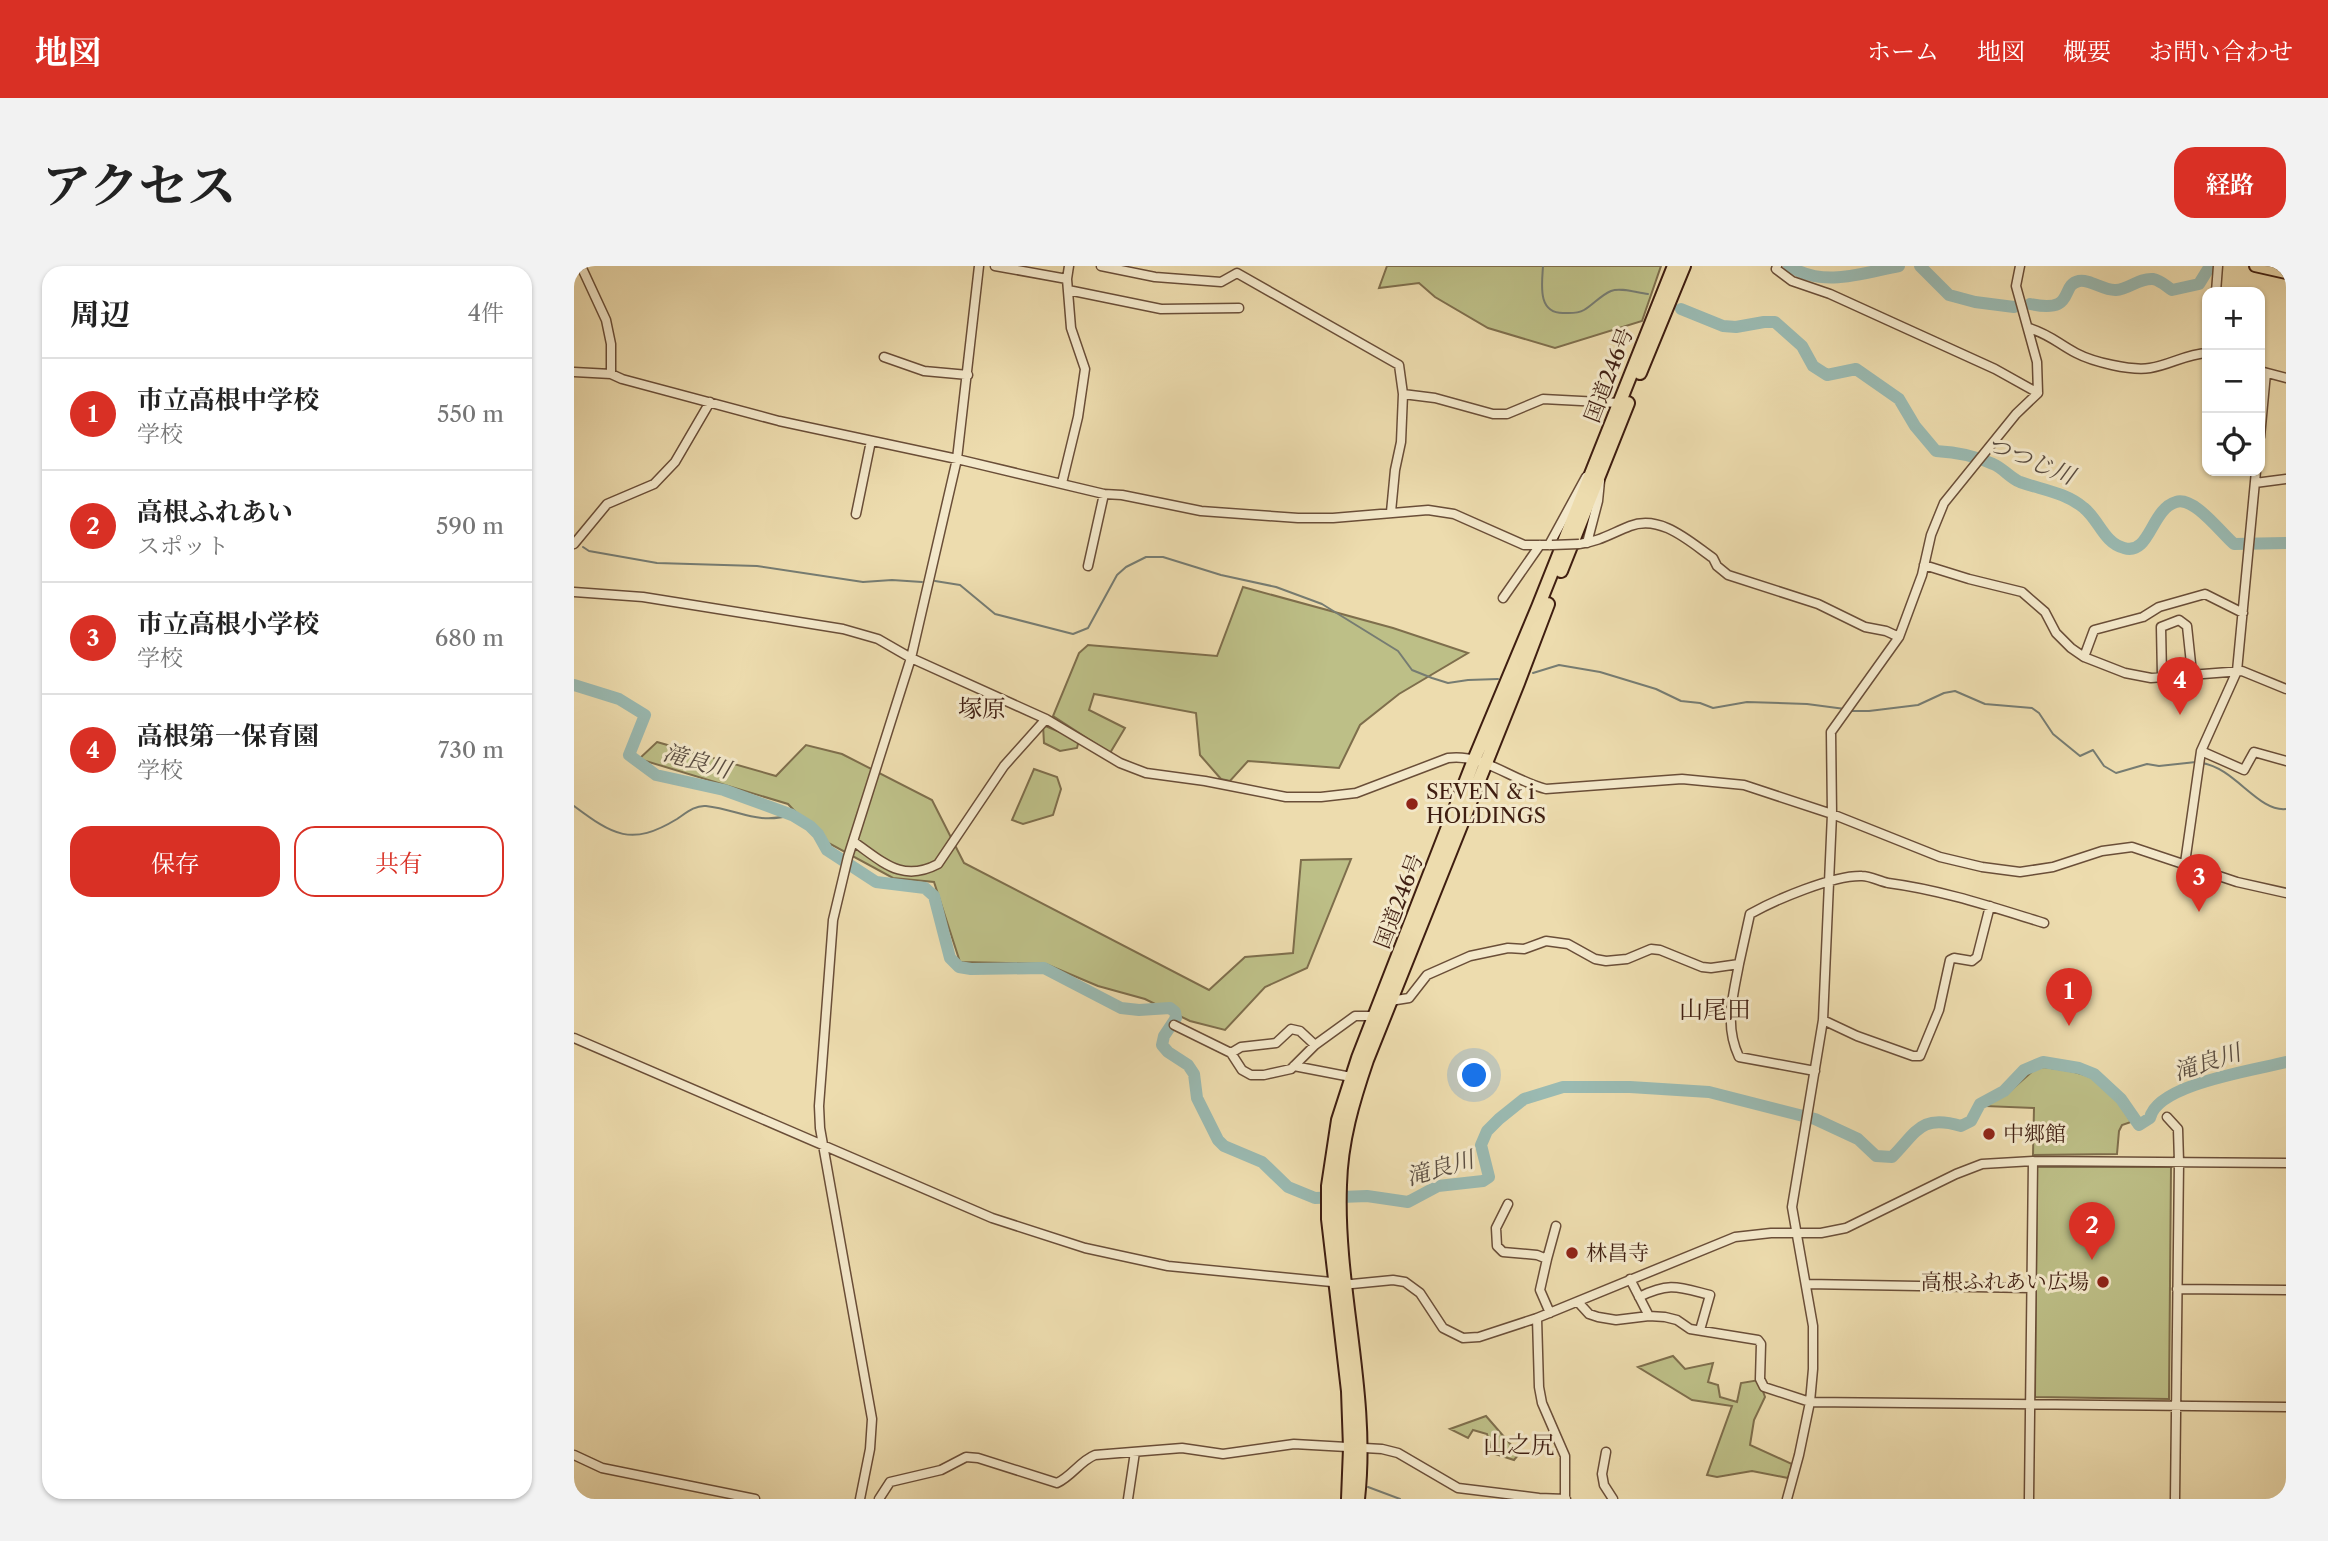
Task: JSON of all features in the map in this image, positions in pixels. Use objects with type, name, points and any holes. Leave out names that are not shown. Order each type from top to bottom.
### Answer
[{"type":"highway","name":"国道246号","points":[[1358,1499],[1334,1219],[1336,1130],[1351,1077],[1374,1016],[1479,762],[1518,683],[1619,403],[1674,266]]},
{"type":"highway","name":"国道246号","points":[[1597,469],[1684,266]]},
{"type":"highway","name":"国道246号","points":[[1334,1186],[1352,1101],[1479,762]]},
{"type":"highway","name":"国道246号","points":[[1349,1499],[1355,1448]]},
{"type":"main road","points":[[2255,266],[2286,273]]},
{"type":"street","points":[[581,266],[606,320],[611,344],[611,374]]},
{"type":"street","points":[[860,1499],[870,1449],[872,1419],[822,1146],[819,1106],[833,920],[848,858],[911,658],[957,459],[979,266]]},
{"type":"street","points":[[995,266],[1067,279]]},
{"type":"street","points":[[1062,483],[1078,417],[1084,369],[1071,328],[1067,279],[1069,266]]},
{"type":"street","points":[[1101,266],[1154,276],[1221,282],[1237,273],[1399,365],[1403,394],[1401,442],[1391,512]]},
{"type":"street","points":[[1777,266],[1776,269],[1792,281],[1829,294],[1995,369],[2038,393]]},
{"type":"street","points":[[1787,1499],[1810,1402],[1813,1326],[1793,1216],[1793,1194],[1823,1020],[1832,814],[1831,732],[1899,638],[1924,565],[1931,535],[1944,503],[2016,414],[2038,393],[2037,362],[2016,286],[2020,266]]},
{"type":"street","points":[[2216,287],[2218,266]]},
{"type":"street","points":[[1068,290],[1161,309],[1239,308]]},
{"type":"street","points":[[2029,328],[2048,334],[2076,353],[2123,366],[2149,368],[2202,353]]},
{"type":"street","points":[[884,357],[925,371],[968,375]]},
{"type":"street","points":[[574,372],[611,374],[779,421],[1104,494],[1122,495],[1201,511],[1333,518],[1428,510],[1454,514],[1524,545],[1583,544],[1597,541],[1639,523],[1662,525],[1713,558],[1717,566],[1728,575],[1818,604],[1848,620],[1899,638]]},
{"type":"street","points":[[2265,373],[2286,378]]},
{"type":"street","points":[[1403,394],[1435,398],[1493,414],[1507,414],[1543,399],[1619,403]]},
{"type":"street","points":[[574,544],[607,504],[654,484],[661,477],[675,462],[709,402]]},
{"type":"street","points":[[856,514],[871,441]]},
{"type":"street","points":[[1583,544],[1601,485],[1597,469]]},
{"type":"street","points":[[1503,598],[1547,545],[1579,488],[1597,469]]},
{"type":"street","points":[[2185,863],[2200,758],[2237,671],[2256,476]]},
{"type":"street","points":[[2255,483],[2286,480]]},
{"type":"street","points":[[1088,566],[1104,494]]},
{"type":"street","points":[[1924,565],[2022,592],[2045,612],[2056,633],[2084,657],[2125,673],[2151,678],[2242,671],[2286,689]]},
{"type":"street","points":[[574,592],[643,597],[843,629],[878,639],[911,658],[1046,719],[1120,763],[1146,773],[1286,797],[1356,793],[1448,758],[1460,756],[1546,789],[1682,779],[1744,785],[1832,814],[1940,857],[2000,870],[2020,872],[2053,867],[2122,846],[2132,846],[2237,882],[2286,892]]},
{"type":"street","points":[[2084,657],[2094,630],[2143,617],[2159,607],[2206,594],[2243,613]]},
{"type":"street","points":[[2162,676],[2161,627],[2179,620],[2187,626],[2192,673]]},
{"type":"street","points":[[854,842],[895,870],[929,869],[938,864],[1004,766],[1046,719]]},
{"type":"street","points":[[2200,758],[2244,770],[2254,752],[2286,761]]},
{"type":"street","points":[[1815,1071],[1740,1057],[1734,1046],[1729,1016],[1750,914],[1768,904],[1828,883],[1862,876],[1937,891],[2044,923]]},
{"type":"street","points":[[1823,1020],[1857,1036],[1913,1056],[1920,1056],[1939,1010],[1950,960],[1954,958],[1972,961],[1977,957],[1990,906]]},
{"type":"street","points":[[1390,1001],[1409,998],[1427,975],[1470,956],[1508,947],[1524,949],[1546,941],[1568,944],[1595,959],[1606,961],[1627,960],[1651,949],[1702,967],[1739,964]]},
{"type":"street","points":[[1174,1025],[1231,1053],[1242,1070],[1251,1075],[1264,1076],[1294,1066],[1315,1045],[1355,1016],[1374,1016]]},
{"type":"street","points":[[1231,1053],[1241,1047],[1276,1042],[1291,1029],[1300,1031],[1315,1045]]},
{"type":"street","points":[[574,1038],[992,1218],[1084,1248],[1178,1267],[1340,1283],[1393,1280],[1405,1282],[1420,1293],[1443,1328],[1463,1338],[1479,1337],[1537,1318],[1735,1237],[1771,1233],[1821,1233],[1846,1228],[1982,1164],[2033,1161],[2286,1163]]},
{"type":"street","points":[[1294,1066],[1351,1077]]},
{"type":"street","points":[[2167,1116],[2178,1129],[2179,1162],[2175,1499]]},
{"type":"street","points":[[2029,1499],[2033,1161]]},
{"type":"street","points":[[1508,1204],[1496,1228],[1497,1246],[1503,1252],[1537,1255],[1547,1259]]},
{"type":"street","points":[[1550,1312],[1540,1290],[1556,1226]]},
{"type":"street","points":[[1630,1279],[1649,1316]]},
{"type":"street","points":[[1807,1284],[2030,1287]]},
{"type":"street","points":[[1639,1297],[1659,1287],[1676,1286],[1710,1295],[1700,1330]]},
{"type":"street","points":[[2177,1289],[2286,1290]]},
{"type":"street","points":[[1578,1301],[1589,1314],[1598,1317],[1616,1320],[1649,1316],[1677,1321],[1690,1329],[1758,1340],[1761,1344],[1760,1379],[1764,1387],[1810,1402],[2286,1407]]},
{"type":"street","points":[[879,1499],[890,1482],[941,1470],[966,1458],[978,1458],[1057,1483],[1067,1478],[1086,1459],[1095,1455],[1193,1448],[1223,1454],[1294,1444],[1382,1448],[1398,1453],[1458,1488],[1566,1499],[1564,1456],[1542,1403],[1539,1387],[1537,1318]]},
{"type":"street","points":[[1128,1499],[1135,1452]]},
{"type":"street","points":[[1606,1452],[1602,1474],[1604,1485],[1613,1499]]},
{"type":"street","points":[[574,1455],[602,1468],[755,1499]]},
{"type":"green space","points":[[1387,266],[1661,266],[1642,321],[1555,348],[1488,328],[1435,297],[1419,283],[1379,288]]},
{"type":"green space","points":[[1243,587],[1393,628],[1468,653],[1399,694],[1360,725],[1339,768],[1248,761],[1230,781],[1221,779],[1200,755],[1196,713],[1094,694],[1089,710],[1125,728],[1110,753],[1053,716],[1079,653],[1088,645],[1217,656]]},
{"type":"green space","points":[[1043,725],[1079,740],[1077,748],[1060,751],[1044,743]]},
{"type":"green space","points":[[657,742],[776,776],[806,745],[842,754],[932,800],[964,863],[1209,990],[1245,957],[1293,953],[1301,860],[1351,859],[1307,968],[1265,987],[1225,1030],[1190,1021],[1145,999],[1098,986],[1046,964],[960,962],[934,882],[893,878],[821,839],[788,804],[639,759]]},
{"type":"green space","points":[[1034,769],[1057,777],[1061,789],[1053,815],[1023,824],[1012,820]]},
{"type":"green space","points":[[2043,1067],[2086,1075],[2114,1096],[2131,1122],[2122,1125],[2119,1131],[2117,1154],[2033,1155],[2034,1108],[1983,1106],[2009,1092],[2035,1069]]},
{"type":"green space","name":"高根ふれあい広場","points":[[2037,1167],[2171,1167],[2169,1399],[2035,1397]]},
{"type":"green space","points":[[1673,1356],[1685,1369],[1713,1363],[1708,1382],[1718,1385],[1720,1397],[1737,1402],[1741,1383],[1759,1380],[1765,1397],[1754,1420],[1750,1445],[1792,1464],[1788,1478],[1752,1471],[1717,1477],[1707,1475],[1732,1406],[1692,1400],[1638,1367]]},
{"type":"green space","points":[[1486,1416],[1519,1454],[1514,1460],[1492,1453],[1487,1434],[1473,1430],[1468,1438],[1450,1429]]},
{"type":"waterway","name":"つつじ川","points":[[1543,266],[1543,296],[1545,303],[1555,312],[1581,311],[1615,290],[1648,294]]},
{"type":"waterway","points":[[1789,266],[1802,273],[1829,278],[1899,266]]},
{"type":"waterway","points":[[1920,266],[1949,295],[1975,302],[2014,307]]},
{"type":"waterway","points":[[2030,304],[2055,305],[2061,302],[2073,284],[2079,281],[2116,290],[2153,279],[2172,290],[2199,284],[2210,266]]},
{"type":"waterway","name":"つつじ川","points":[[1681,309],[1723,326],[1775,322],[1802,346],[1813,366],[1827,375],[1856,369],[1899,399],[1915,426],[1936,451],[1980,459],[1997,466],[2020,482],[2069,498],[2089,513],[2111,541],[2124,548],[2133,549],[2140,545],[2161,513],[2176,502],[2191,504],[2234,544],[2286,543]]},
{"type":"waterway","points":[[583,547],[589,551],[657,563],[757,566],[863,582],[922,582]]},
{"type":"waterway","points":[[935,581],[960,585],[995,614],[1073,634],[1088,628],[1117,575],[1126,567],[1146,557],[1163,557],[1221,575],[1276,587],[1322,604],[1398,651],[1412,670],[1432,678],[1448,683],[1498,679]]},
{"type":"waterway","points":[[1533,673],[1559,665],[1600,672],[1656,689],[1681,701],[1700,703],[1713,708],[1747,702],[1807,704],[1845,709]]},
{"type":"waterway","name":"滝良川","points":[[574,685],[619,699],[645,715],[629,755],[656,775],[724,790],[792,815],[810,826],[827,850],[876,882],[925,888],[934,896],[950,958],[959,967],[1044,968],[1121,1008],[1170,1008],[1175,1012],[1176,1018],[1164,1036],[1162,1045],[1188,1065],[1194,1074],[1197,1098],[1218,1140],[1224,1146],[1262,1162],[1288,1187],[1315,1198],[1367,1196],[1408,1202],[1438,1186],[1483,1181],[1489,1177],[1481,1145],[1487,1131],[1524,1099],[1563,1087],[1630,1087],[1709,1092],[1815,1119],[1858,1139],[1876,1156],[1892,1157],[1914,1133],[1928,1124],[1936,1122],[1961,1126],[1971,1121],[1980,1104],[2004,1091],[2024,1070],[2043,1062],[2079,1068],[2094,1074],[2121,1099],[2139,1125],[2150,1118],[2157,1106],[2188,1087],[2286,1062]]},
{"type":"waterway","points":[[1850,711],[1918,705],[1955,691],[1985,704],[2032,708],[2039,713],[2053,734],[2080,756],[2093,750],[2104,766],[2116,773],[2147,764],[2159,766],[2196,762]]},
{"type":"waterway","points":[[2202,763],[2225,773],[2266,804],[2286,809]]},
{"type":"waterway","name":"滝良川","points":[[574,806],[612,830],[634,835],[661,828],[702,806],[758,818],[792,815]]},
{"type":"waterway","points":[[1368,1487],[1400,1499]]},
{"type":"place","name":"高根第一保育園","points":[[2180,715]]},
{"type":"place","name":"SEVEN & i HOLDINGS","points":[[1412,804]]},
{"type":"place","name":"市立高根小学校","points":[[2199,912]]},
{"type":"place","name":"市立高根中学校","points":[[2069,1026]]},
{"type":"place","name":"中郷館","points":[[1989,1134]]},
{"type":"place","name":"林昌寺","points":[[1572,1253]]},
{"type":"place","name":"高根ふれあい","points":[[2092,1260]]},
{"type":"place","name":"高根ふれあい広場","points":[[2103,1282]]},
{"type":"district","name":"塚原","points":[[982,709]]},
{"type":"district","name":"山尾田","points":[[1715,1010]]},
{"type":"district","name":"山之尻","points":[[1519,1445]]}]
